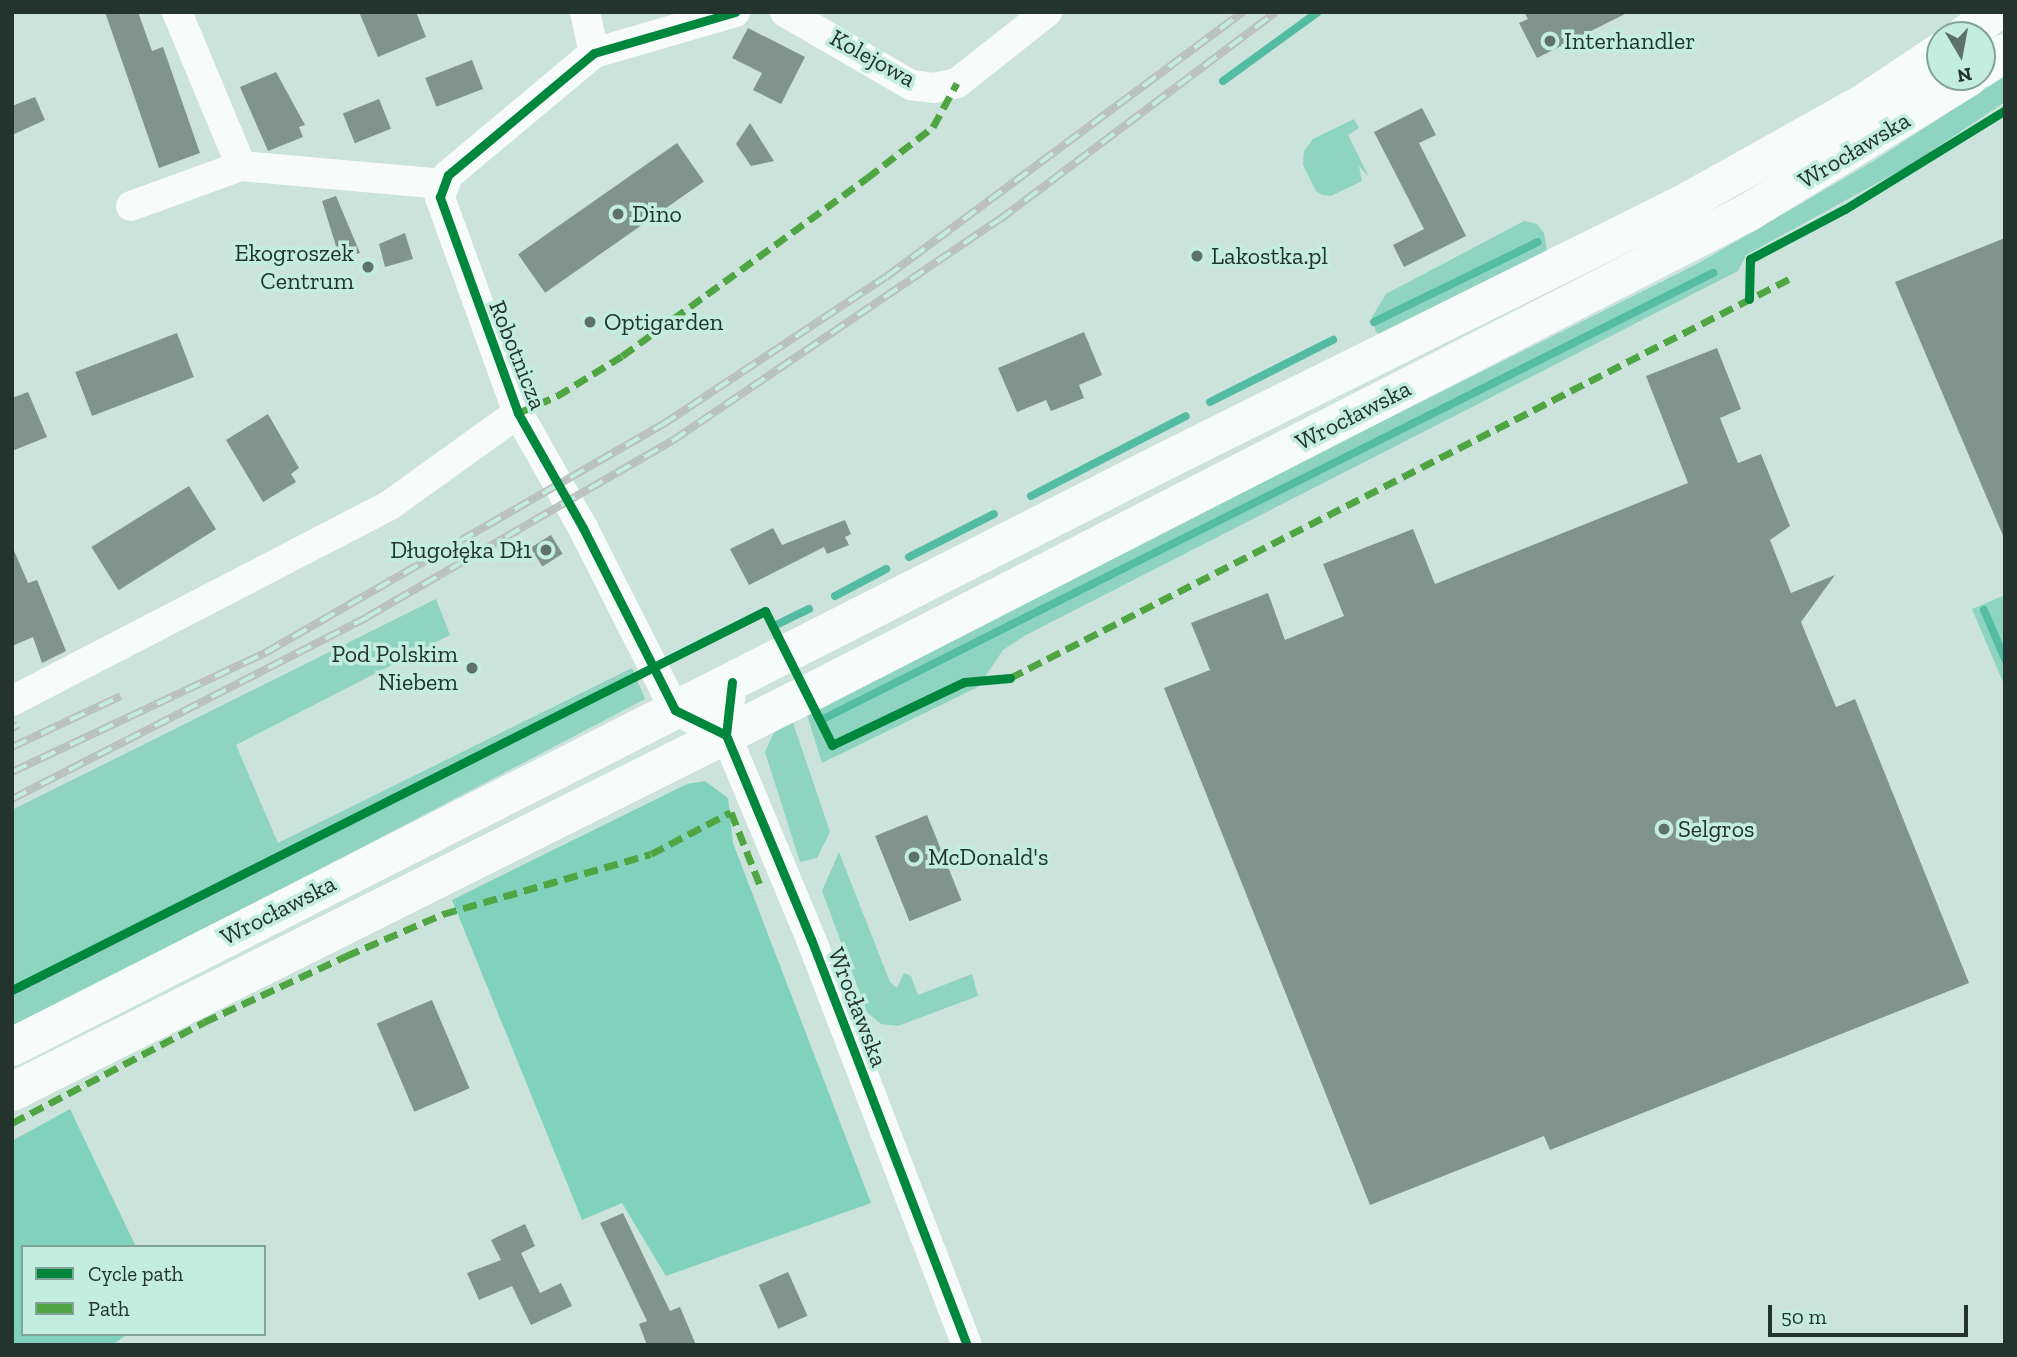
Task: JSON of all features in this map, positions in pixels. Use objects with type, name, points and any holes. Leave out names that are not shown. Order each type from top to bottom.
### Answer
[{"type":"main road","name":"Wrocławska","points":[[12,1047],[675,710],[1681,205],[1862,104],[1926,61]]},
{"type":"main road","name":"Wrocławska","points":[[12,1092],[726,734],[1749,212],[1946,91]]},
{"type":"street","points":[[177,12],[241,166]]},
{"type":"street","points":[[585,12],[594,53]]},
{"type":"street","points":[[131,206],[241,166],[443,184],[594,53],[735,12]]},
{"type":"street","name":"Kolejowa","points":[[794,15],[911,85],[934,88],[957,83],[1047,12]]},
{"type":"street","name":"Robotnicza","points":[[443,184],[440,197],[463,268],[517,413],[583,528],[675,710]]},
{"type":"street","points":[[12,701],[390,505],[517,413]]},
{"type":"street","name":"Wrocławska","points":[[732,682],[726,734],[811,939],[967,1345]]},
{"type":"street","points":[[675,710],[726,734]]},
{"type":"green space","points":[[2005,76],[2005,102],[1912,164],[1746,255],[1738,271],[1026,635],[1003,650],[978,687],[822,763],[807,715],[813,706],[1699,263],[1872,162],[1982,91],[1996,91],[1996,82]]},
{"type":"green space","points":[[1354,119],[1359,128],[1348,135],[1369,177],[1359,166],[1362,181],[1331,196],[1322,195],[1316,191],[1303,165],[1304,151],[1313,139]]},
{"type":"green space","points":[[1524,221],[1537,224],[1544,233],[1547,251],[1386,339],[1376,332],[1372,317],[1386,294]]},
{"type":"green space","points":[[2005,595],[2005,687],[1972,609]]},
{"type":"green space","points":[[436,599],[450,635],[236,745],[278,843],[632,668],[645,699],[12,1031],[12,810]]},
{"type":"green space","points":[[791,717],[830,832],[817,858],[800,862],[765,752],[777,726]]},
{"type":"green space","points":[[705,781],[728,798],[733,843],[871,1203],[666,1276],[622,1203],[582,1220],[452,900],[687,784]]},
{"type":"green space","points":[[839,852],[890,982],[897,988],[904,973],[911,976],[918,995],[972,974],[978,996],[898,1026],[881,1024],[867,1012],[822,891]]},
{"type":"green space","points":[[70,1109],[135,1245],[21,1245],[21,1336],[125,1336],[112,1345],[12,1345],[12,1141]]},
{"type":"building","points":[[105,12],[138,12],[152,51],[163,47],[200,153],[159,168]]},
{"type":"building","points":[[359,12],[416,12],[426,37],[378,57]]},
{"type":"building","name":"Interhandler","points":[[1524,12],[1629,12],[1537,58],[1519,23],[1528,19]]},
{"type":"building","points":[[748,28],[805,57],[781,104],[753,90],[762,73],[732,58]]},
{"type":"building","points":[[472,60],[483,89],[436,107],[425,78]]},
{"type":"building","points":[[276,72],[305,125],[299,127],[303,137],[268,151],[240,87]]},
{"type":"building","points":[[35,97],[45,120],[12,135],[12,106]]},
{"type":"building","points":[[379,99],[391,129],[355,143],[343,114]]},
{"type":"building","points":[[1422,108],[1436,135],[1419,143],[1466,236],[1404,267],[1393,245],[1424,229],[1374,132]]},
{"type":"building","points":[[750,123],[774,161],[751,166],[736,144]]},
{"type":"building","name":"Dino","points":[[677,143],[704,182],[545,293],[518,254]]},
{"type":"building","points":[[336,196],[360,253],[340,259],[322,201]]},
{"type":"building","points":[[405,233],[413,259],[385,267],[379,244]]},
{"type":"building","points":[[2005,238],[2005,538],[2004,538],[1895,282]]},
{"type":"building","points":[[1084,332],[1102,375],[1079,385],[1084,398],[1051,411],[1046,400],[1017,412],[998,368]]},
{"type":"building","points":[[177,333],[194,377],[92,416],[75,372]]},
{"type":"building","name":"Selgros","points":[[1717,348],[1741,409],[1720,418],[1738,463],[1761,454],[1790,526],[1770,540],[1791,593],[1835,575],[1801,622],[1836,707],[1855,699],[1969,983],[1550,1150],[1544,1136],[1370,1205],[1164,688],[1210,670],[1191,623],[1268,593],[1285,640],[1344,616],[1323,564],[1413,529],[1435,584],[1688,483],[1646,376]]},
{"type":"building","points":[[28,392],[47,437],[12,451],[12,398]]},
{"type":"building","points":[[268,414],[299,468],[291,474],[296,482],[263,502],[226,440]]},
{"type":"building","points":[[189,486],[216,529],[119,590],[91,547]]},
{"type":"building","points":[[845,520],[851,534],[845,537],[849,545],[827,554],[824,547],[749,585],[730,549],[773,528],[782,545]]},
{"type":"building","name":"Długołęka Dł1","points":[[551,535],[563,554],[542,566],[531,548]]},
{"type":"building","points":[[12,546],[28,583],[37,580],[66,651],[42,663],[33,637],[12,646]]},
{"type":"building","name":"McDonald's","points":[[927,815],[961,900],[910,921],[875,836]]},
{"type":"building","points":[[432,1000],[470,1088],[414,1112],[377,1023]]},
{"type":"building","points":[[623,1213],[670,1311],[680,1307],[696,1345],[647,1345],[639,1324],[647,1321],[600,1223]]},
{"type":"building","points":[[525,1224],[535,1246],[521,1253],[540,1293],[561,1283],[572,1306],[531,1325],[512,1286],[479,1300],[467,1273],[501,1260],[491,1240]]},
{"type":"building","points":[[788,1272],[808,1316],[778,1329],[759,1285]]},
{"type":"waterway","points":[[1223,81],[1318,12]]},
{"type":"waterway","points":[[1374,322],[1538,242]]},
{"type":"waterway","points":[[821,720],[1713,273]]},
{"type":"waterway","points":[[1210,402],[1333,340]]},
{"type":"waterway","points":[[1031,496],[1186,416]]},
{"type":"waterway","points":[[909,557],[994,514]]},
{"type":"waterway","points":[[835,596],[886,569]]},
{"type":"waterway","points":[[774,626],[809,609]]},
{"type":"waterway","points":[[1984,610],[2005,659]]},
{"type":"railway","points":[[12,772],[265,653],[662,425],[886,277],[1243,12]]},
{"type":"railway","points":[[12,799],[367,617],[672,441],[999,220],[1276,12]]},
{"type":"railway","points":[[12,747],[121,696]]},
{"type":"railway","points":[[12,728],[18,725]]},
{"type":"marked path","points":[[518,413],[557,396],[622,356],[867,178],[933,127],[957,83]]},
{"type":"marked path","points":[[1010,678],[1789,279]]},
{"type":"marked path","points":[[12,1123],[204,1022],[443,914],[651,854],[731,812],[762,890]]},
{"type":"cycle path","points":[[726,735],[675,710],[583,528],[518,413],[440,197],[448,175],[594,53],[735,12]]},
{"type":"cycle path","points":[[1749,299],[1750,259],[1845,209],[2005,110]]},
{"type":"cycle path","points":[[12,990],[765,611],[832,745],[964,682],[1010,678]]},
{"type":"cycle path","points":[[732,682],[726,735],[811,939],[967,1345]]},
{"type":"place","name":"Interhandler","points":[[1550,41]]},
{"type":"place","name":"Dino","points":[[618,214]]},
{"type":"place","name":"Lakostka.pl","points":[[1197,256]]},
{"type":"place","name":"Ekogroszek Centrum","points":[[368,267]]},
{"type":"place","name":"Optigarden","points":[[590,322]]},
{"type":"place","name":"Długołęka Dł1","points":[[546,550]]},
{"type":"place","name":"Pod Polskim Niebem","points":[[472,668]]},
{"type":"place","name":"Selgros","points":[[1664,829]]},
{"type":"place","name":"McDonald's","points":[[914,857]]}]
